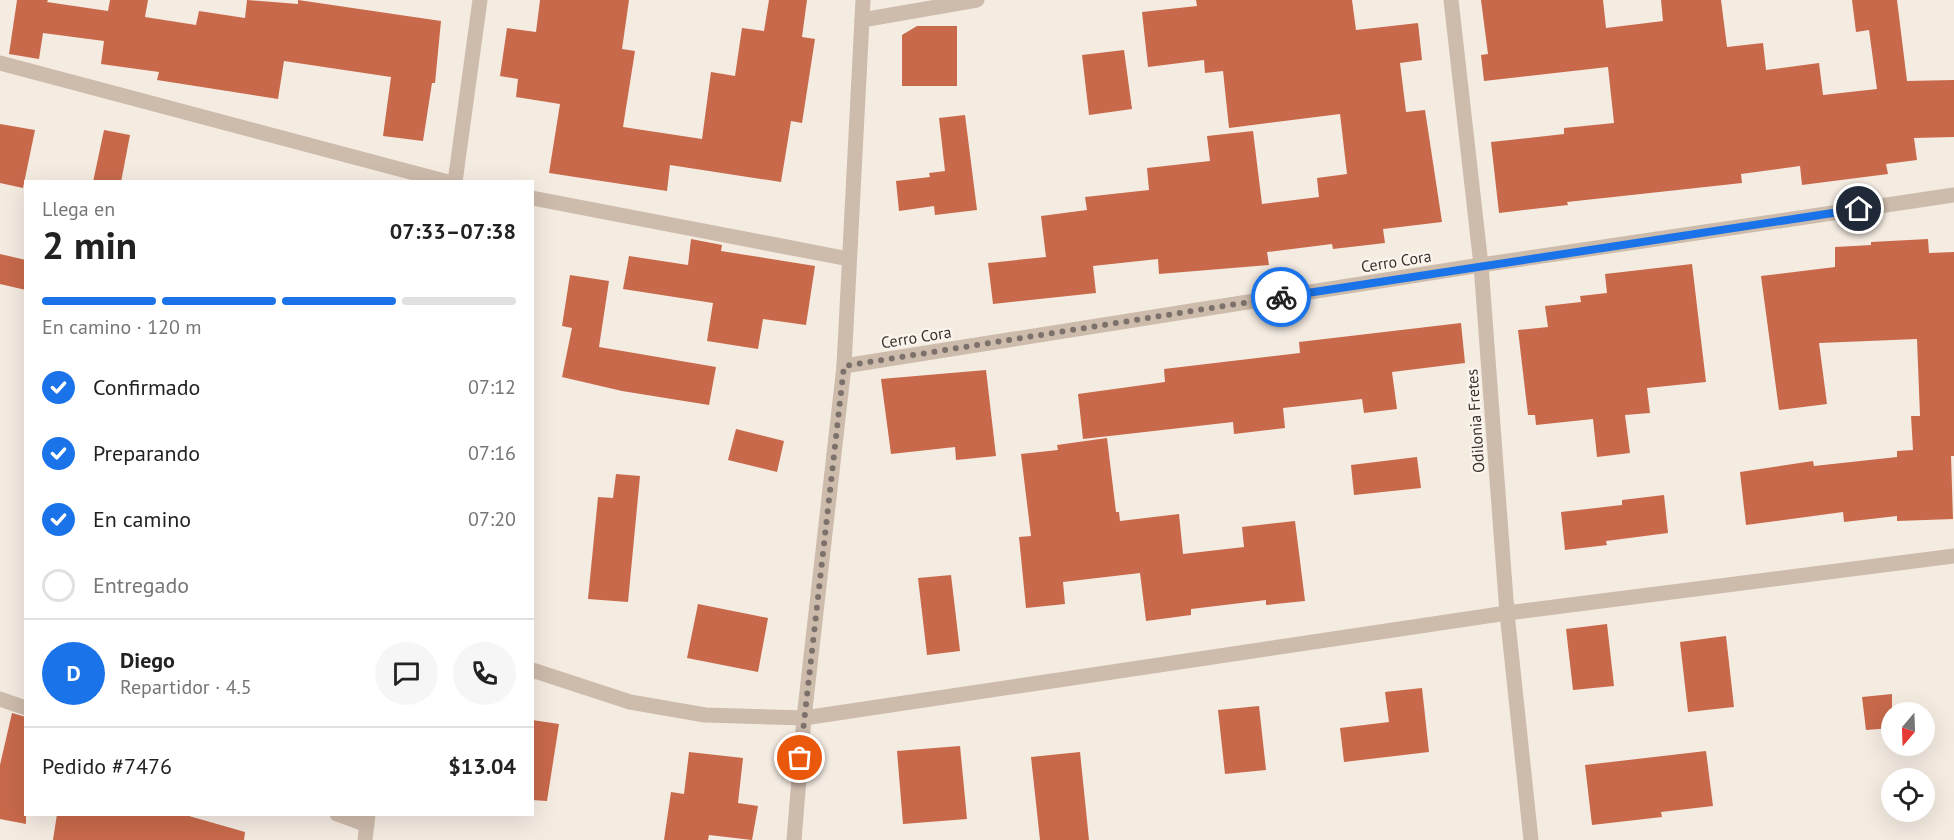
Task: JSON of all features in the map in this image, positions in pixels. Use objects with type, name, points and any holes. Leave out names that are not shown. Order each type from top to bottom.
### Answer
[{"type":"street","points":[[455,180],[480,0]]},
{"type":"street","points":[[794,840],[804,718],[844,366],[863,0]]},
{"type":"street","points":[[862,20],[977,0]]},
{"type":"street","name":"Odilonia Fretes","points":[[1451,0],[1481,265],[1507,613],[1531,840]]},
{"type":"street","points":[[0,63],[440,180]]},
{"type":"street","name":"Cerro Cora","points":[[844,366],[1481,265],[1954,195]]},
{"type":"street","points":[[534,198],[849,260]]},
{"type":"street","points":[[534,671],[630,702],[705,715],[804,718],[1507,613],[1954,556]]},
{"type":"street","points":[[0,699],[24,707]]},
{"type":"street","points":[[342,816],[367,826]]},
{"type":"building","points":[[17,0],[48,0],[47,2],[108,11],[110,0],[148,0],[145,17],[196,25],[199,11],[245,18],[247,0],[298,4],[298,0],[441,21],[435,83],[432,83],[423,141],[383,136],[391,77],[284,61],[278,99],[157,80],[159,72],[101,64],[104,41],[43,33],[39,59],[9,54]]},
{"type":"building","points":[[540,0],[629,0],[622,49],[635,51],[623,127],[702,139],[711,72],[735,76],[742,28],[764,31],[769,0],[807,0],[802,37],[815,39],[802,123],[791,121],[781,182],[670,165],[667,191],[549,173],[560,104],[516,97],[518,79],[500,76],[507,28],[536,32]]},
{"type":"building","points":[[1196,0],[1352,0],[1356,30],[1418,23],[1422,60],[1400,63],[1406,112],[1425,110],[1442,222],[1383,229],[1385,243],[1333,249],[1332,244],[1267,252],[1269,265],[1159,274],[1158,259],[1093,266],[1096,293],[993,304],[988,263],[1046,257],[1041,216],[1087,210],[1085,197],[1149,190],[1147,168],[1210,161],[1207,136],[1253,131],[1262,204],[1319,197],[1317,178],[1347,174],[1340,114],[1229,128],[1223,71],[1205,73],[1204,60],[1148,67],[1142,12],[1197,6]]},
{"type":"building","points":[[1481,0],[1603,0],[1606,28],[1663,21],[1661,0],[1721,0],[1727,47],[1763,43],[1766,70],[1819,63],[1823,95],[1877,89],[1869,30],[1856,32],[1852,0],[1897,0],[1907,81],[1954,80],[1954,137],[1914,138],[1917,160],[1886,164],[1888,174],[1802,185],[1800,166],[1741,174],[1742,183],[1567,202],[1568,205],[1499,213],[1491,142],[1564,134],[1564,128],[1614,123],[1608,67],[1484,81],[1481,55],[1488,54]]},
{"type":"building","points":[[917,26],[957,26],[957,86],[902,86],[902,35]]},
{"type":"building","points":[[1124,50],[1132,109],[1089,115],[1082,55]]},
{"type":"building","points":[[965,115],[977,210],[935,215],[934,206],[899,211],[896,181],[930,177],[929,173],[945,171],[939,118]]},
{"type":"building","points":[[0,124],[35,130],[23,188],[0,183]]},
{"type":"building","points":[[104,130],[130,135],[121,180],[93,180]]},
{"type":"building","points":[[691,239],[722,245],[721,251],[815,266],[806,325],[763,319],[758,349],[707,341],[713,303],[623,289],[629,256],[688,265]]},
{"type":"building","points":[[1928,239],[1929,253],[1954,252],[1954,456],[1951,456],[1953,519],[1897,521],[1897,516],[1844,522],[1843,512],[1746,525],[1740,472],[1813,461],[1814,466],[1897,457],[1897,451],[1913,450],[1911,416],[1920,416],[1917,339],[1819,343],[1827,404],[1779,410],[1761,276],[1835,267],[1835,247],[1871,245],[1871,242]]},
{"type":"building","points":[[0,254],[24,260],[24,290],[0,284]]},
{"type":"building","points":[[1692,264],[1706,382],[1647,388],[1650,413],[1625,415],[1630,453],[1597,457],[1593,419],[1536,425],[1535,415],[1528,415],[1518,330],[1548,327],[1545,306],[1581,302],[1580,296],[1607,293],[1605,274]]},
{"type":"building","points":[[570,275],[609,281],[599,347],[716,367],[709,405],[622,391],[562,377],[572,328],[562,326]]},
{"type":"building","points":[[1461,323],[1465,363],[1392,372],[1397,409],[1364,413],[1362,399],[1283,408],[1285,428],[1234,434],[1233,422],[1083,439],[1078,394],[1165,382],[1164,369],[1300,353],[1299,342]]},
{"type":"building","points":[[986,370],[996,456],[956,460],[955,447],[891,454],[881,379]]},
{"type":"building","points":[[736,429],[784,441],[777,472],[728,460]]},
{"type":"building","points":[[1107,438],[1116,512],[1119,512],[1120,521],[1179,514],[1183,554],[1244,547],[1242,527],[1295,521],[1305,601],[1266,605],[1266,600],[1191,609],[1191,615],[1146,621],[1140,573],[1063,582],[1065,604],[1026,608],[1019,537],[1031,536],[1021,454],[1058,450],[1057,445]]},
{"type":"building","points":[[1417,457],[1421,488],[1354,495],[1351,465]]},
{"type":"building","points":[[616,474],[640,476],[628,602],[588,599],[598,497],[613,498]]},
{"type":"building","points":[[1664,495],[1668,533],[1606,541],[1607,545],[1565,550],[1561,512],[1622,505],[1622,500]]},
{"type":"building","points":[[951,575],[960,651],[927,655],[918,578]]},
{"type":"building","points":[[698,604],[768,618],[758,672],[687,658]]},
{"type":"building","points":[[1607,624],[1614,686],[1573,690],[1566,629]]},
{"type":"building","points":[[1726,636],[1734,707],[1688,712],[1680,642]]},
{"type":"building","points":[[1422,688],[1429,752],[1344,762],[1340,728],[1389,722],[1385,692]]},
{"type":"building","points":[[1892,694],[1892,702],[1881,702],[1881,729],[1866,730],[1862,697]]},
{"type":"building","points":[[1259,706],[1266,770],[1225,774],[1218,710]]},
{"type":"building","points":[[12,713],[24,716],[24,816],[26,816],[26,824],[0,819],[0,765]]},
{"type":"building","points":[[534,720],[559,724],[547,801],[534,800]]},
{"type":"building","points":[[960,746],[967,819],[903,824],[897,751]]},
{"type":"building","points":[[1706,751],[1713,806],[1661,812],[1662,817],[1592,825],[1585,765]]},
{"type":"building","points":[[689,752],[743,758],[738,803],[758,806],[752,840],[709,835],[708,840],[664,840],[671,792],[684,794]]},
{"type":"building","points":[[1080,752],[1089,840],[1040,840],[1031,757]]},
{"type":"building","points":[[57,816],[189,816],[245,832],[244,840],[53,840]]},
{"type":"way so far","points":[[800,758],[844,366],[1281,297]]},
{"type":"route","points":[[1281,297],[1859,209]]}]
